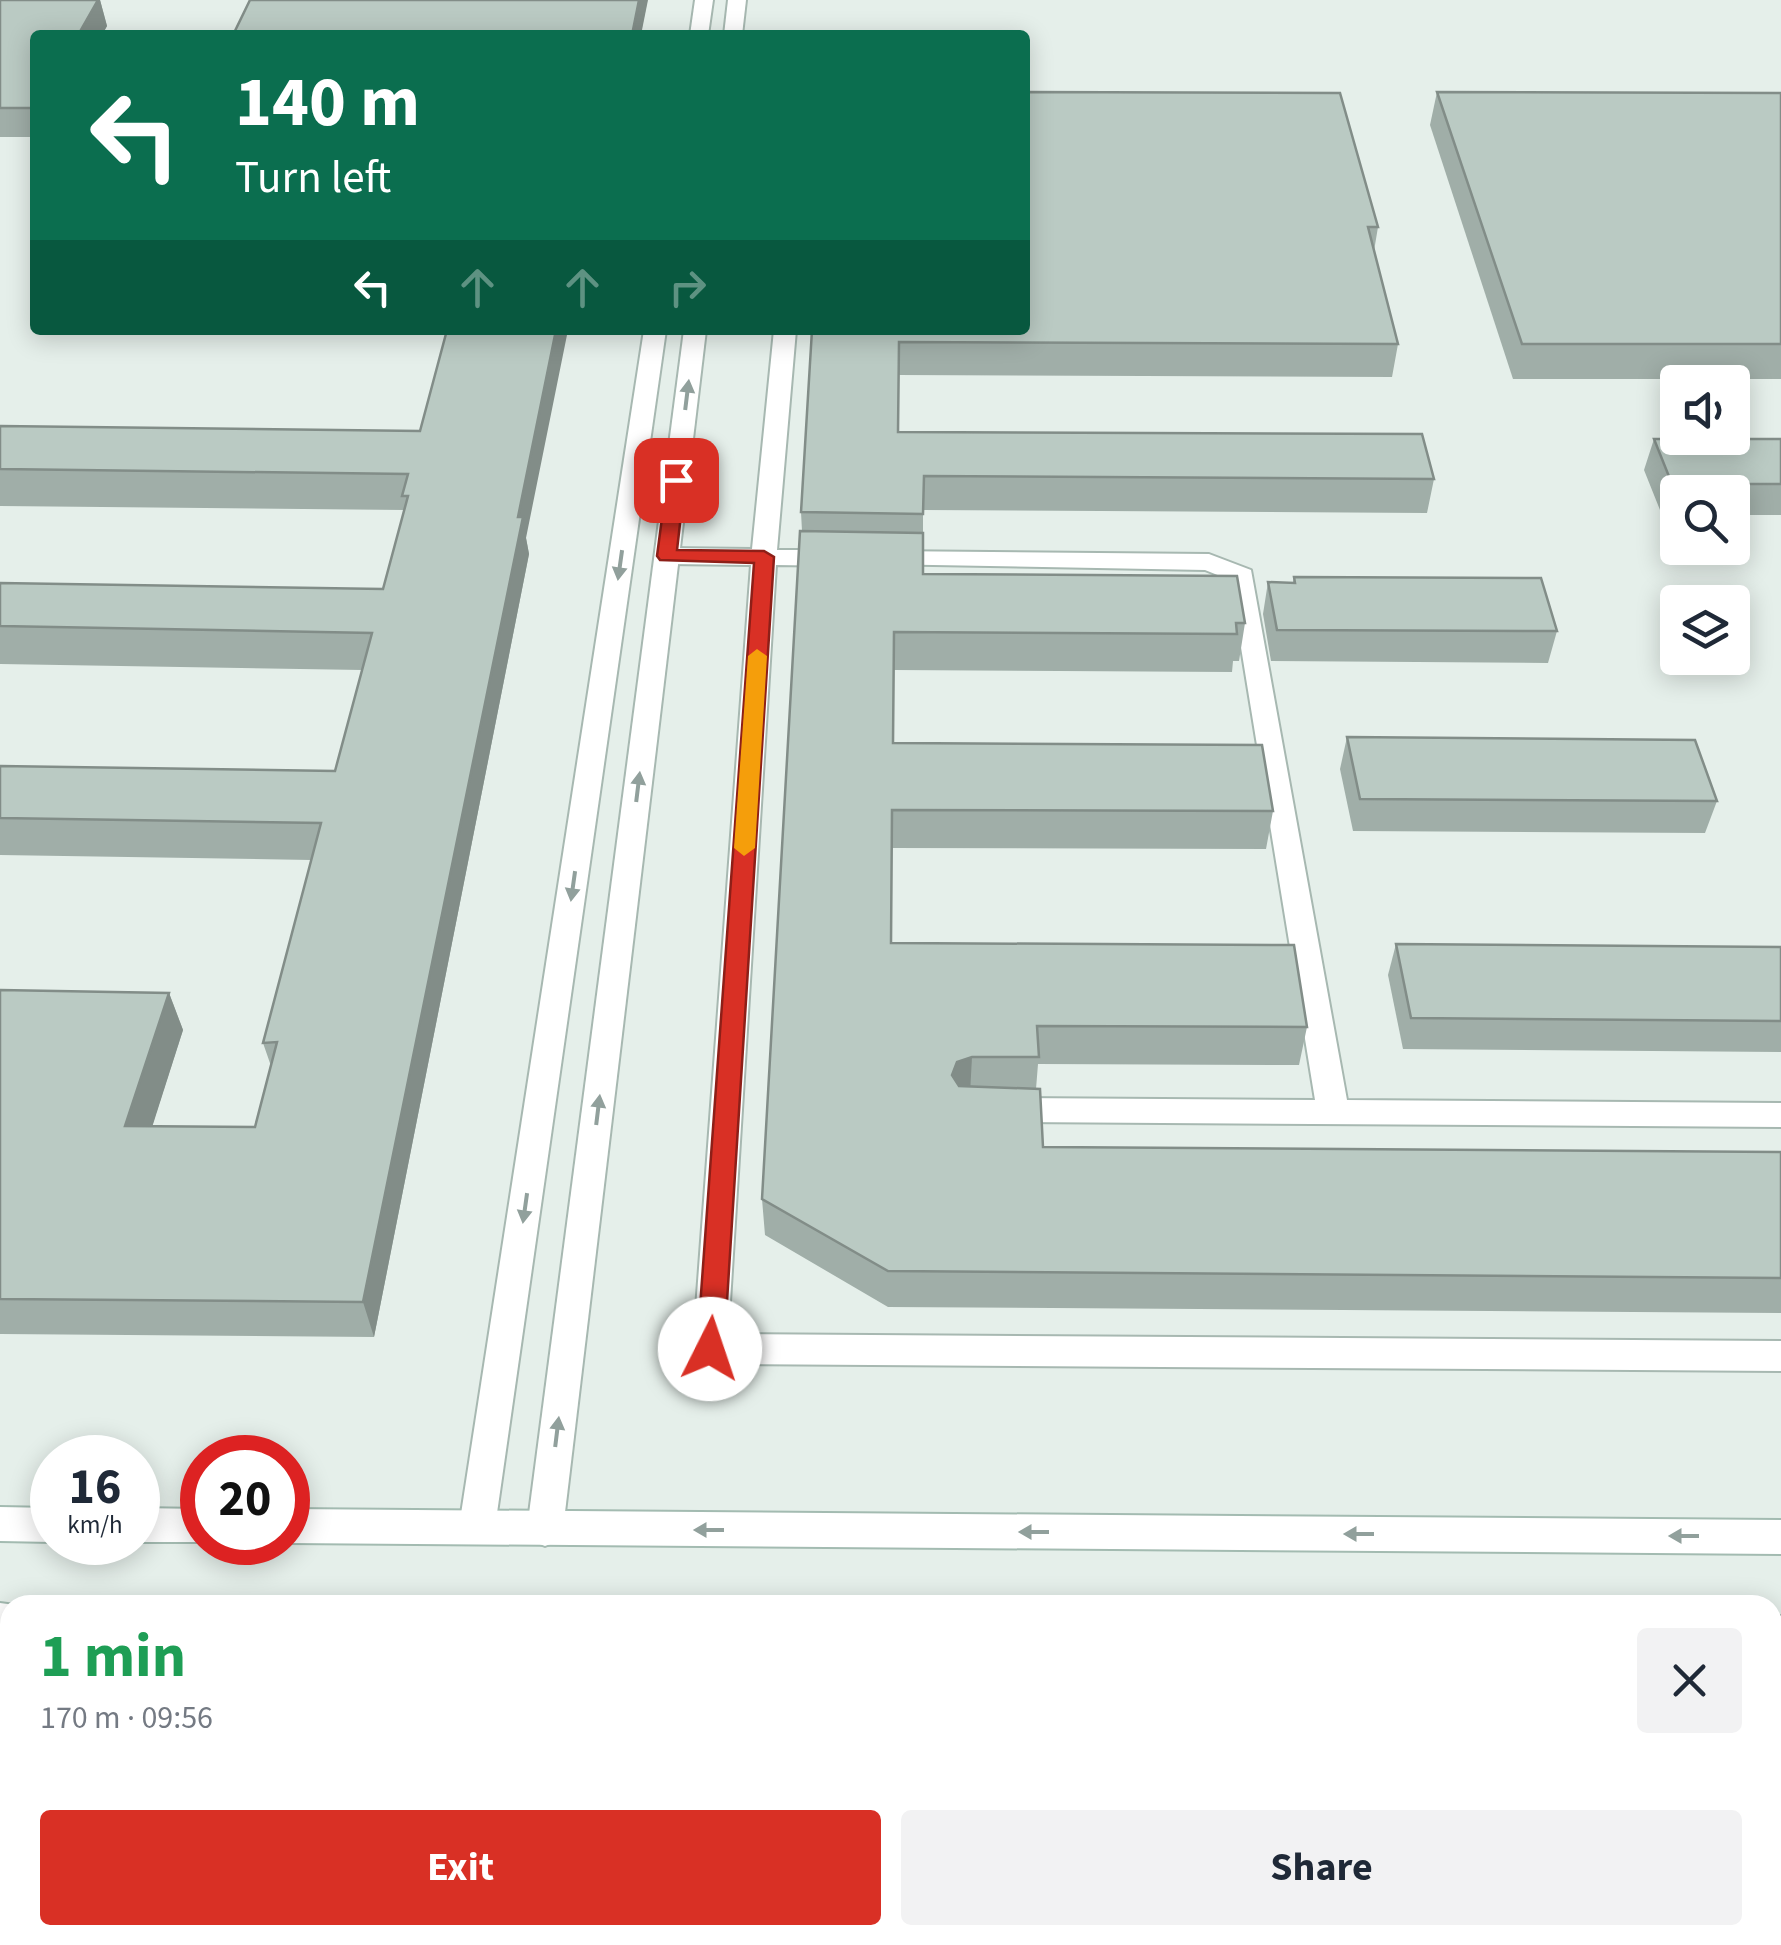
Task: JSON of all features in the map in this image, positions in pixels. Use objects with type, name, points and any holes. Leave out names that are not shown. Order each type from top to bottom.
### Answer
[{"type":"street","points":[[700,30],[704,0]]},
{"type":"street","points":[[734,30],[737,0]]},
{"type":"street","points":[[477,1528],[654,335]]},
{"type":"street","points":[[545,1529],[695,335]]},
{"type":"street","points":[[785,335],[764,557],[710,1349],[1781,1356]]},
{"type":"street","points":[[667,556],[1209,562],[1242,576],[1333,1112]]},
{"type":"street","points":[[970,1110],[1781,1116]]},
{"type":"street","points":[[0,1524],[30,1525]]},
{"type":"street","points":[[310,1526],[1781,1537]]},
{"type":"building","points":[[0,0],[98,0],[81,30],[30,30],[30,108],[0,108]]},
{"type":"building","points":[[250,0],[639,0],[633,30],[235,30]]},
{"type":"building","points":[[1030,92],[1340,93],[1378,227],[1368,227],[1398,344],[899,342],[898,432],[1422,434],[1434,479],[924,476],[923,514],[801,512],[812,335],[1030,335]]},
{"type":"building","points":[[1437,92],[1781,93],[1781,344],[1522,344]]},
{"type":"building","points":[[446,335],[555,335],[518,517],[523,517],[363,1302],[0,1299],[0,990],[169,993],[125,1126],[255,1127],[277,1042],[263,1043],[321,823],[0,818],[0,766],[335,771],[372,633],[0,626],[0,583],[383,589],[408,496],[402,496],[408,474],[0,469],[0,426],[420,431]]},
{"type":"building","points":[[1750,439],[1781,439],[1781,484],[1750,484],[1750,475],[1668,475],[1660,455],[1750,455]]},
{"type":"building","points":[[800,531],[923,533],[923,574],[1237,576],[1245,623],[1236,623],[1237,634],[894,632],[893,743],[1262,745],[1273,811],[892,810],[891,943],[1294,945],[1307,1027],[1037,1026],[1039,1057],[972,1057],[957,1062],[952,1075],[959,1086],[1040,1089],[1043,1147],[1781,1152],[1781,1278],[888,1271],[762,1199]]},
{"type":"building","points":[[1294,577],[1541,578],[1557,631],[1277,630],[1268,582],[1295,583]]},
{"type":"building","points":[[1347,737],[1695,740],[1717,801],[1360,799]]},
{"type":"building","points":[[1396,944],[1781,947],[1781,1021],[1411,1018]]},
{"type":"slow traffic","points":[[744,848],[757,656]]},
{"type":"route","points":[[676,480],[667,556],[764,557],[710,1349]]}]
